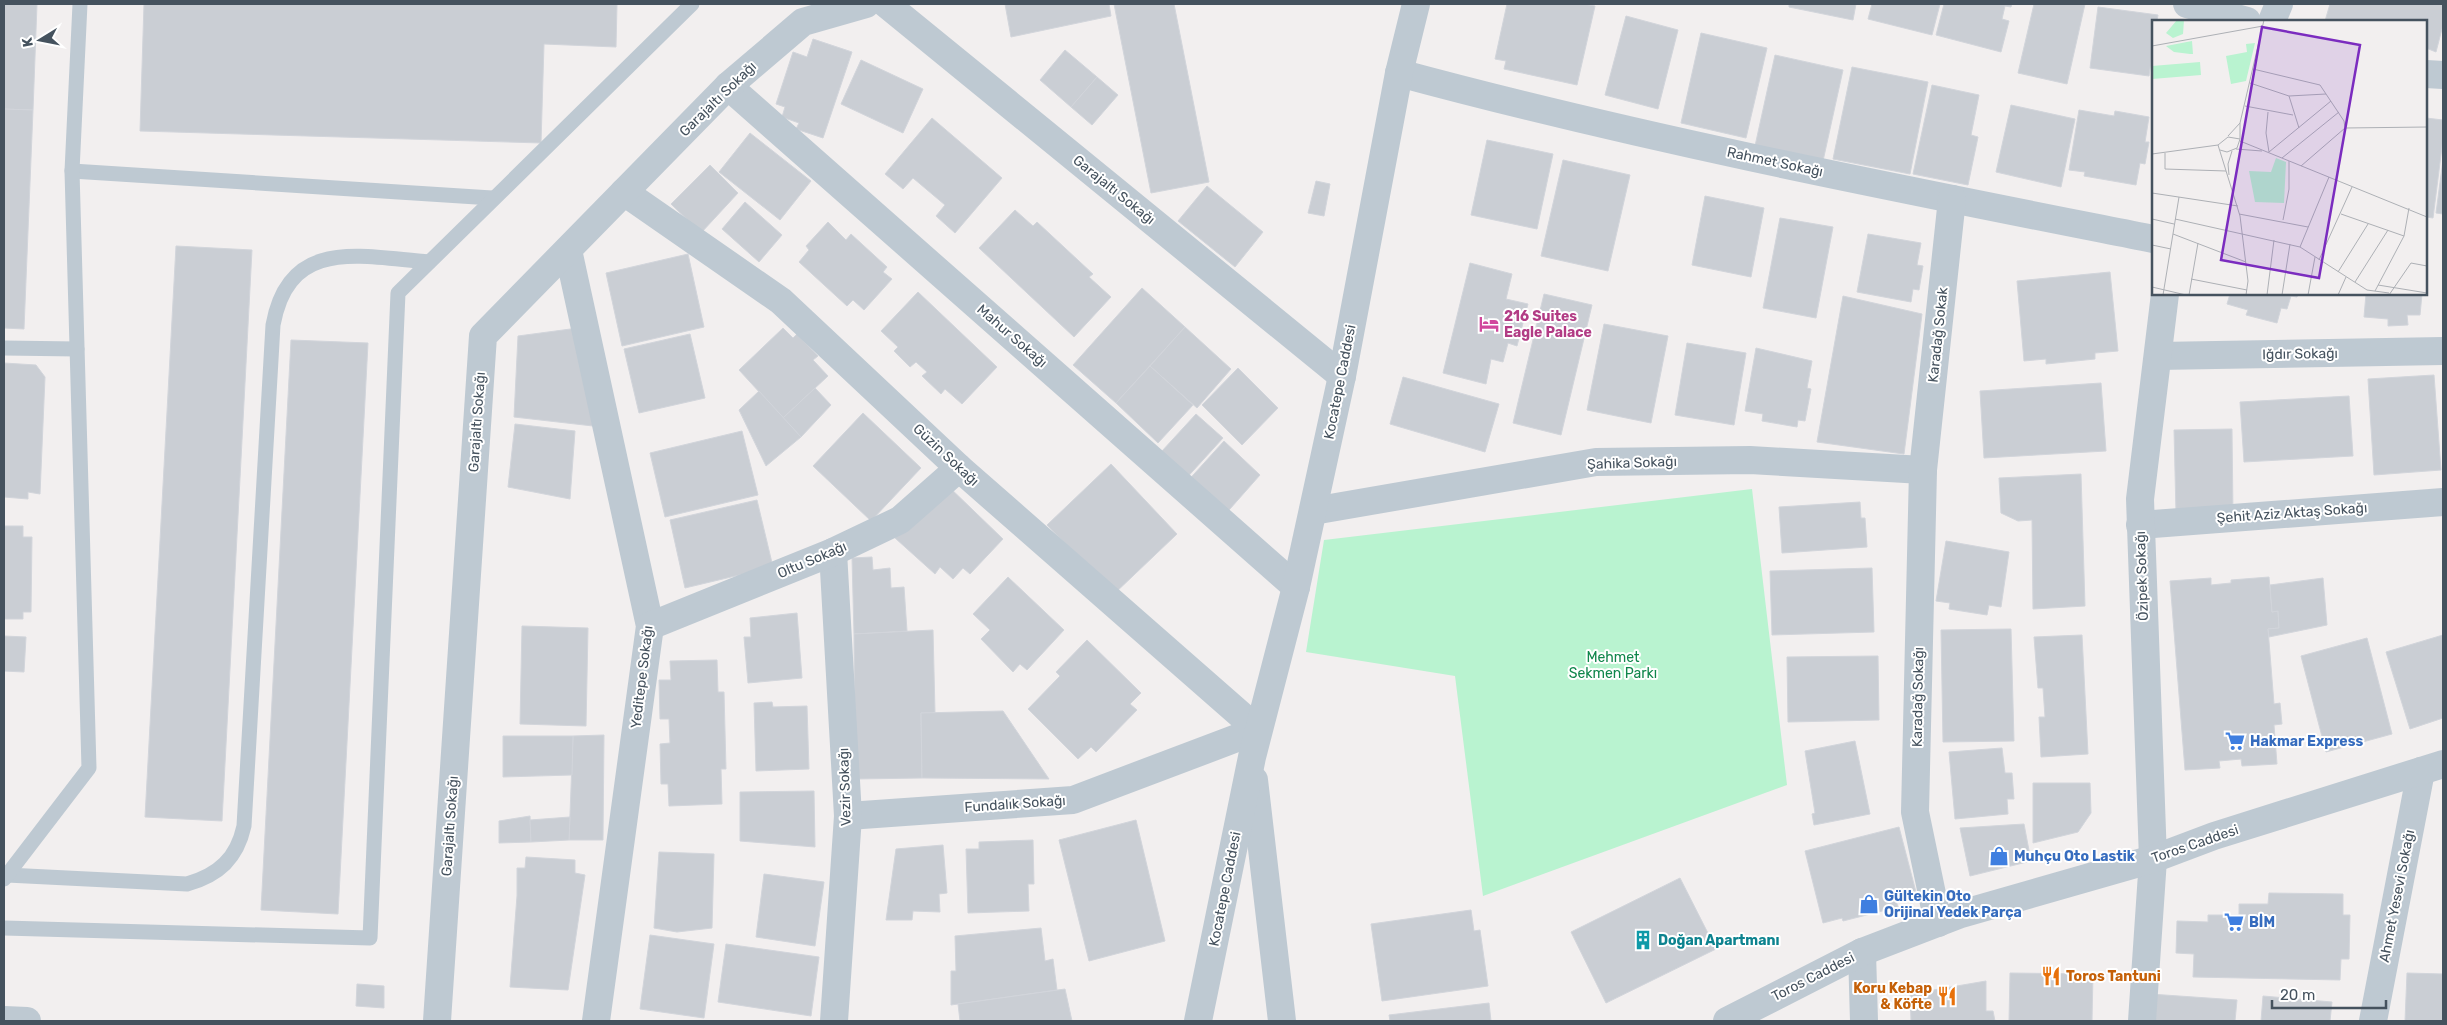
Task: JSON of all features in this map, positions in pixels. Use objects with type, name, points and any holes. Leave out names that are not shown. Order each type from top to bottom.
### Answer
[{"type":"street","name":"Garajaltı Sokağı","points":[[437,1021],[483,336],[728,86],[803,22],[866,4]]},
{"type":"street","name":"Garajaltı Sokağı","points":[[886,4],[1342,376]]},
{"type":"street","name":"Kocatepe Caddesi","points":[[1198,1021],[1258,730],[1314,511],[1342,376],[1399,73],[1416,4]]},
{"type":"street","points":[[2186,4],[2244,20]]},
{"type":"street","points":[[2272,20],[2279,4]]},
{"type":"street","name":"Rahmet Sokağı","points":[[1399,73],[1473,93],[1689,143],[1952,199],[2152,239]]},
{"type":"street","points":[[2427,74],[2443,75]]},
{"type":"street","name":"Mahur Sokağı","points":[[728,86],[1296,587]]},
{"type":"street","name":"Güzin Sokağı","points":[[624,192],[781,301],[959,468],[1258,730]]},
{"type":"street","name":"Karadağ Sokak","points":[[1924,470],[1952,199]]},
{"type":"street","name":"Yeditepe Sokağı","points":[[568,250],[650,626],[596,1021]]},
{"type":"street","name":"Özipek Sokağı","points":[[2142,1021],[2152,859],[2140,499],[2165,295]]},
{"type":"street","name":"Iğdır Sokağı","points":[[2158,356],[2443,351]]},
{"type":"street","name":"Şahika Sokağı","points":[[1314,511],[1596,462],[1750,460],[1924,470]]},
{"type":"street","name":"Oltu Sokağı","points":[[650,626],[832,552],[900,520],[959,468]]},
{"type":"street","name":"Karadağ Sokağı","points":[[1924,470],[1915,812],[1938,923]]},
{"type":"street","name":"Şehit Aziz Aktaş Sokağı","points":[[2140,525],[2443,502]]},
{"type":"street","name":"Vezir Sokağı","points":[[832,552],[848,816],[834,1021]]},
{"type":"street","name":"Fundalık Sokağı","points":[[848,816],[1073,800],[1258,730]]},
{"type":"street","name":"Kocatepe Caddesi","points":[[1252,757],[1282,1021]]},
{"type":"street","name":"Toros Caddesi","points":[[1728,1021],[1862,952],[1961,914],[2152,859],[2214,836],[2432,767]]},
{"type":"street","name":"Ahmet Yesevi Sokağı","points":[[2373,1021],[2432,767]]},
{"type":"street","points":[[1862,952],[1864,1021]]},
{"type":"street","points":[[4,1020],[27,1021]]},
{"type":"lane","points":[[5,877],[89,768],[72,171],[80,4]]},
{"type":"lane","points":[[4,928],[370,938],[398,293],[492,198],[692,4]]},
{"type":"lane","points":[[72,171],[492,198]]},
{"type":"lane","points":[[5,877],[187,884],[204,880],[220,870],[232,858],[240,843],[244,826],[272,334],[276,309],[282,293],[292,280],[304,269],[325,259],[348,255],[428,262]]},
{"type":"lane","points":[[4,348],[77,348]]},
{"type":"green space","name":"Mehmet Sekmen Parkı","points":[[1752,489],[1787,785],[1483,896],[1455,676],[1306,652],[1324,540]]},
{"type":"building","points":[[4,4],[37,4],[33,110],[4,109]]},
{"type":"building","points":[[144,4],[617,4],[616,47],[544,44],[541,143],[140,131]]},
{"type":"building","points":[[1005,4],[1109,4],[1111,16],[1011,37]]},
{"type":"building","points":[[1114,4],[1174,4],[1209,182],[1151,193]]},
{"type":"building","points":[[1507,4],[1584,4],[1595,6],[1577,85],[1504,69],[1506,61],[1495,59]]},
{"type":"building","points":[[1789,4],[1856,4],[1853,20],[1789,7]]},
{"type":"building","points":[[1872,4],[1940,4],[1932,35],[1868,19]]},
{"type":"building","points":[[1944,4],[2012,4],[2011,7],[2005,6],[2002,19],[2009,21],[2001,52],[1936,35]]},
{"type":"building","points":[[2034,4],[2085,4],[2067,84],[2018,73]]},
{"type":"building","points":[[2330,4],[2443,4],[2443,25],[2436,52],[2427,48],[2427,20],[2325,20]]},
{"type":"building","points":[[2098,7],[2158,15],[2157,20],[2152,20],[2152,54],[2149,76],[2090,68]]},
{"type":"building","points":[[1626,16],[1678,30],[1658,109],[1605,95]]},
{"type":"building","points":[[1701,33],[1767,48],[1746,138],[1681,123]]},
{"type":"building","points":[[813,39],[852,52],[823,138],[796,129],[799,123],[782,117],[785,107],[776,104],[793,52],[807,57]]},
{"type":"building","points":[[1065,50],[1097,77],[1071,107],[1040,80]]},
{"type":"building","points":[[1775,55],[1843,70],[1823,161],[1755,146]]},
{"type":"building","points":[[861,60],[923,89],[903,133],[841,104]]},
{"type":"building","points":[[1852,67],[1928,82],[1910,174],[1833,159]]},
{"type":"building","points":[[1097,77],[1118,95],[1092,125],[1071,107]]},
{"type":"building","points":[[1932,85],[1979,95],[1971,135],[1978,137],[1968,185],[1913,174]]},
{"type":"building","points":[[2011,105],[2075,119],[2061,187],[1996,172]]},
{"type":"building","points":[[4,109],[33,110],[24,329],[4,328]]},
{"type":"building","points":[[2079,110],[2114,116],[2115,111],[2149,117],[2145,142],[2149,142],[2145,164],[2140,163],[2136,185],[2084,176],[2085,172],[2069,170]]},
{"type":"building","points":[[932,118],[1002,178],[955,233],[936,216],[945,205],[913,178],[903,189],[885,174]]},
{"type":"building","points":[[2427,118],[2443,120],[2443,139],[2433,218],[2427,217]]},
{"type":"building","points":[[750,133],[811,181],[780,220],[719,172]]},
{"type":"building","points":[[1487,140],[1553,154],[1537,229],[1471,215]]},
{"type":"building","points":[[1563,160],[1630,175],[1608,271],[1541,256]]},
{"type":"building","points":[[2443,160],[2443,214],[2436,213]]},
{"type":"building","points":[[710,165],[738,193],[701,233],[671,204]]},
{"type":"building","points":[[1316,181],[1330,184],[1324,216],[1308,213]]},
{"type":"building","points":[[1207,186],[1263,232],[1235,267],[1178,221]]},
{"type":"building","points":[[1705,196],[1764,208],[1751,277],[1692,265]]},
{"type":"building","points":[[745,202],[782,235],[759,262],[722,229]]},
{"type":"building","points":[[1015,210],[1033,226],[1037,222],[1093,274],[1089,277],[1111,297],[1074,337],[979,248]]},
{"type":"building","points":[[1780,218],[1833,227],[1816,318],[1763,308]]},
{"type":"building","points":[[828,222],[846,240],[851,234],[887,267],[883,272],[892,279],[864,310],[853,300],[847,306],[799,262],[809,250],[806,246]]},
{"type":"building","points":[[1868,234],[1921,243],[1917,265],[1923,266],[1919,290],[1913,289],[1911,302],[1857,292]]},
{"type":"building","points":[[176,246],[252,250],[222,821],[145,817]]},
{"type":"building","points":[[688,254],[704,327],[622,346],[606,273]]},
{"type":"building","name":"216 Suites Eagle Palace","points":[[1470,263],[1512,274],[1506,299],[1528,304],[1517,346],[1508,343],[1503,362],[1491,359],[1486,384],[1443,373]]},
{"type":"building","points":[[2110,272],[2118,351],[2095,353],[2095,359],[2046,364],[2046,359],[2024,361],[2017,281]]},
{"type":"building","points":[[1142,288],[1185,327],[1116,403],[1073,365]]},
{"type":"building","points":[[918,292],[997,367],[962,404],[945,389],[941,394],[922,376],[927,372],[916,362],[910,367],[894,351],[898,347],[881,331]]},
{"type":"building","points":[[1544,294],[1592,305],[1561,435],[1513,423]]},
{"type":"building","points":[[2230,295],[2298,295],[2297,297],[2291,296],[2287,309],[2281,308],[2277,323],[2246,315],[2248,310],[2227,304]]},
{"type":"building","points":[[2366,295],[2422,295],[2420,315],[2407,315],[2408,325],[2388,326],[2388,319],[2364,317]]},
{"type":"building","points":[[1843,296],[1922,314],[1904,454],[1817,442]]},
{"type":"building","points":[[1604,324],[1668,336],[1651,423],[1587,410]]},
{"type":"building","points":[[1185,327],[1231,369],[1197,408],[1150,366]]},
{"type":"building","points":[[578,328],[593,426],[514,417],[518,336]]},
{"type":"building","points":[[783,328],[793,338],[797,334],[818,356],[813,360],[828,376],[783,418],[739,370]]},
{"type":"building","points":[[690,334],[705,398],[639,413],[624,349]]},
{"type":"building","points":[[291,340],[368,343],[338,914],[261,910]]},
{"type":"building","points":[[1687,343],[1746,353],[1734,425],[1675,415]]},
{"type":"building","points":[[1756,348],[1812,361],[1807,388],[1811,389],[1805,421],[1798,420],[1797,427],[1762,421],[1763,414],[1745,411]]},
{"type":"building","points":[[4,363],[36,365],[45,377],[40,494],[28,492],[28,499],[4,497]]},
{"type":"building","points":[[1150,366],[1193,405],[1158,443],[1116,403]]},
{"type":"building","points":[[1238,368],[1278,408],[1242,445],[1202,405]]},
{"type":"building","points":[[2434,375],[2441,470],[2374,475],[2368,379]]},
{"type":"building","points":[[1403,377],[1499,404],[1485,452],[1390,424]]},
{"type":"building","points":[[2101,383],[2106,451],[1984,458],[1980,391]]},
{"type":"building","points":[[815,388],[831,405],[801,437],[783,418]]},
{"type":"building","points":[[759,391],[801,437],[766,466],[739,410]]},
{"type":"building","points":[[2349,396],[2353,456],[2244,462],[2240,402]]},
{"type":"building","points":[[863,413],[921,468],[871,521],[813,466]]},
{"type":"building","points":[[1196,414],[1223,438],[1182,483],[1162,451]]},
{"type":"building","points":[[515,424],[575,431],[570,499],[508,487]]},
{"type":"building","points":[[2232,429],[2233,513],[2176,513],[2174,430]]},
{"type":"building","points":[[742,431],[758,495],[665,517],[650,453]]},
{"type":"building","points":[[1224,441],[1260,475],[1222,518],[1185,484]]},
{"type":"building","points":[[1111,464],[1177,534],[1114,594],[1047,525]]},
{"type":"building","points":[[2081,474],[2085,606],[2033,609],[2032,520],[2018,521],[2001,513],[1999,478]]},
{"type":"building","points":[[946,484],[1003,539],[970,574],[963,568],[953,579],[940,567],[935,574],[895,538]]},
{"type":"building","points":[[757,500],[773,567],[685,588],[670,520]]},
{"type":"building","points":[[1860,502],[1861,518],[1865,518],[1867,547],[1782,553],[1779,507]]},
{"type":"building","points":[[4,526],[23,526],[23,537],[32,537],[31,612],[23,612],[23,619],[4,619]]},
{"type":"building","points":[[1946,541],[2009,552],[2001,607],[1989,605],[1987,615],[1949,609],[1950,603],[1936,601]]},
{"type":"building","points":[[872,557],[873,570],[890,568],[891,588],[904,587],[907,631],[854,634],[852,558]]},
{"type":"building","points":[[1872,568],[1874,632],[1772,635],[1770,571]]},
{"type":"building","points":[[1008,577],[1064,630],[1027,670],[1020,664],[1013,672],[981,639],[990,630],[973,614]]},
{"type":"building","points":[[2269,577],[2272,612],[2278,611],[2279,628],[2268,629],[2274,704],[2280,703],[2282,724],[2274,725],[2277,764],[2242,766],[2241,759],[2219,761],[2220,768],[2185,770],[2170,581],[2211,578],[2211,585],[2231,583],[2231,580]]},
{"type":"building","points":[[2323,578],[2327,625],[2269,637],[2268,629],[2279,628],[2278,611],[2272,612],[2270,585]]},
{"type":"building","points":[[797,613],[802,678],[748,683],[744,637],[751,637],[750,618]]},
{"type":"building","points":[[522,626],[588,628],[586,726],[520,724]]},
{"type":"building","points":[[2011,629],[2014,741],[1943,742],[1941,630]]},
{"type":"building","points":[[933,630],[935,713],[921,713],[922,778],[855,779],[854,634]]},
{"type":"building","points":[[2082,635],[2088,754],[2041,757],[2039,717],[2045,717],[2043,688],[2038,688],[2034,637]]},
{"type":"building","points":[[2443,635],[2443,718],[2410,729],[2386,652]]},
{"type":"building","points":[[4,636],[26,637],[24,672],[4,671]]},
{"type":"building","points":[[2367,638],[2392,734],[2326,752],[2301,656]]},
{"type":"building","points":[[1087,640],[1141,693],[1130,704],[1137,710],[1096,752],[1091,747],[1078,759],[1028,709],[1060,676],[1056,672]]},
{"type":"building","points":[[1878,656],[1879,720],[1788,722],[1787,657]]},
{"type":"building","points":[[717,660],[718,692],[724,692],[726,769],[721,769],[722,804],[669,806],[668,784],[661,784],[660,744],[670,743],[669,719],[660,719],[659,680],[671,680],[670,661]]},
{"type":"building","points":[[772,702],[773,707],[807,706],[809,769],[756,771],[754,703]]},
{"type":"building","points":[[1003,711],[1049,779],[922,778],[921,713]]},
{"type":"building","points":[[604,735],[603,840],[569,840],[573,736]]},
{"type":"building","points":[[503,736],[573,736],[572,775],[503,777]]},
{"type":"building","points":[[1855,741],[1870,814],[1814,825],[1812,814],[1815,813],[1805,751]]},
{"type":"building","points":[[2002,748],[2005,773],[2012,773],[2014,799],[2007,799],[2008,814],[1955,819],[1949,752]]},
{"type":"building","points":[[2033,783],[2090,783],[2091,813],[2078,832],[2033,843]]},
{"type":"building","points":[[814,791],[815,847],[740,841],[740,792]]},
{"type":"building","points":[[530,816],[531,842],[499,843],[499,821]]},
{"type":"building","points":[[570,817],[569,840],[531,842],[530,820]]},
{"type":"building","points":[[1136,820],[1165,941],[1089,961],[1059,840]]},
{"type":"building","points":[[2024,824],[2031,861],[1970,876],[1960,828]]},
{"type":"building","points":[[1899,827],[1917,896],[1896,901],[1898,907],[1843,921],[1842,918],[1823,923],[1805,851]]},
{"type":"building","points":[[1033,840],[1034,884],[1028,884],[1029,911],[968,913],[966,849],[979,849],[979,842]]},
{"type":"building","points":[[943,845],[947,893],[939,894],[940,912],[913,911],[912,920],[886,920],[896,849]]},
{"type":"building","points":[[659,852],[714,854],[712,928],[677,932],[654,928]]},
{"type":"building","points":[[526,857],[575,860],[575,873],[585,875],[568,990],[510,987],[517,896],[517,868],[525,868]]},
{"type":"building","points":[[764,874],[824,882],[815,946],[756,937]]},
{"type":"building","name":"Doğan Apartmanı","points":[[1680,878],[1716,949],[1606,1003],[1571,932]]},
{"type":"building","points":[[2269,893],[2343,894],[2343,915],[2350,915],[2349,959],[2341,959],[2340,980],[2193,977],[2194,954],[2176,953],[2177,921],[2208,922],[2208,915],[2239,915],[2239,904],[2268,904]]},
{"type":"building","points":[[1471,910],[1474,931],[1480,930],[1488,986],[1382,1001],[1371,924]]},
{"type":"building","points":[[1041,928],[1045,961],[1053,959],[1057,990],[951,1005],[951,971],[956,971],[955,936]]},
{"type":"building","points":[[650,935],[714,944],[704,1018],[640,1009]]},
{"type":"building","points":[[726,944],[819,957],[811,1016],[718,1002]]},
{"type":"building","points":[[2010,973],[2093,974],[2092,1021],[2009,1021]]},
{"type":"building","points":[[2407,973],[2443,974],[2443,1021],[2405,1021]]},
{"type":"building","points":[[1986,981],[1986,1011],[1993,1011],[1995,1021],[1911,1021],[1910,994]]},
{"type":"building","points":[[357,984],[384,986],[384,1008],[356,1006]]},
{"type":"building","points":[[1065,989],[1072,1021],[960,1021],[958,1004]]},
{"type":"building","points":[[2150,994],[2237,1000],[2235,1021],[2148,1021]]},
{"type":"building","points":[[2263,996],[2332,1002],[2330,1021],[2261,1021]]},
{"type":"building","points":[[1489,1003],[1491,1021],[1390,1021],[1389,1015]]},
{"type":"place","name":"216 Suites Eagle Palace","points":[[1489,324]]},
{"type":"place","name":"Hakmar Express","points":[[2235,741]]},
{"type":"place","name":"Muhçu Oto Lastik","points":[[1999,856]]},
{"type":"place","name":"Gültekin Oto Orijinal Yedek Parça","points":[[1869,904]]},
{"type":"place","name":"BİM","points":[[2234,922]]},
{"type":"place","name":"Doğan Apartmanı","points":[[1643,940]]},
{"type":"place","name":"Toros Tantuni","points":[[2051,976]]},
{"type":"place","name":"Koru Kebap & Köfte","points":[[1947,996]]}]
